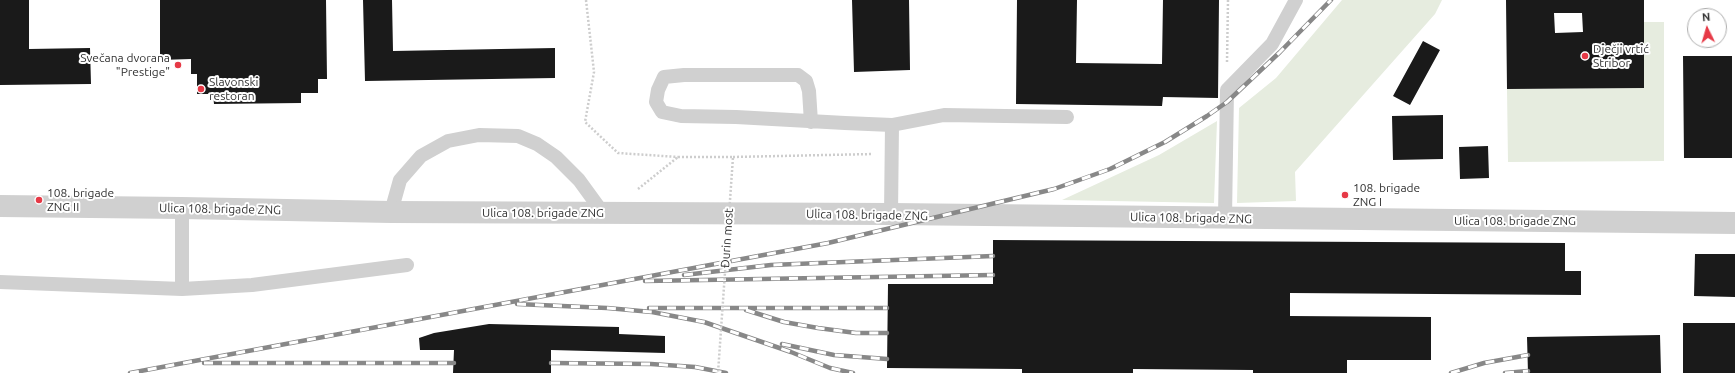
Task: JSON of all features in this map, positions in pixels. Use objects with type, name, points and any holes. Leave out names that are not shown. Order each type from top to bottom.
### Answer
[{"type":"street","name":"Ulica 108. brigade ZNG","points":[[0,206],[391,212],[891,214],[1735,222]]},
{"type":"lane","points":[[1225,218],[1227,90],[1272,44],[1296,0]]},
{"type":"lane","points":[[811,122],[809,91],[806,81],[798,75],[684,75],[664,77],[658,90],[656,102],[662,112],[681,116],[736,117],[811,122],[892,125],[944,115],[977,114],[1067,117]]},
{"type":"lane","points":[[891,214],[892,125]]},
{"type":"lane","points":[[391,212],[400,180],[421,156],[448,141],[479,135],[518,136],[537,144],[556,157],[579,180],[603,213]]},
{"type":"lane","points":[[182,208],[182,288]]},
{"type":"lane","points":[[0,282],[182,288],[252,285],[407,265]]},
{"type":"path","points":[[586,0],[594,72],[585,122],[618,153],[678,157],[892,154]]},
{"type":"path","points":[[1227,90],[1228,0]]},
{"type":"path","name":"Đurin most","points":[[718,373],[733,157]]},
{"type":"shaded area","points":[[1342,0],[1442,0],[1435,14],[1295,172],[1296,201],[1237,203],[1239,108],[1276,78]]},
{"type":"shaded area","points":[[1643,22],[1664,22],[1664,161],[1508,162],[1507,89],[1644,88]]},
{"type":"shaded area","points":[[1217,121],[1214,203],[1062,200],[1159,155]]},
{"type":"building","points":[[0,0],[29,0],[29,49],[90,48],[91,84],[0,85]]},
{"type":"building","points":[[160,0],[326,0],[327,79],[318,79],[318,93],[301,93],[301,103],[214,104],[213,94],[197,94],[197,74],[191,74],[191,59],[160,60]]},
{"type":"building","points":[[363,0],[392,0],[393,51],[555,48],[555,78],[365,81]]},
{"type":"building","points":[[852,0],[909,0],[910,70],[854,72]]},
{"type":"building","points":[[1017,0],[1077,0],[1076,63],[1162,64],[1163,0],[1219,0],[1218,98],[1163,97],[1162,106],[1016,104]]},
{"type":"building","points":[[1506,0],[1644,0],[1644,88],[1507,89]],"holes":[[[1554,13],[1582,13],[1583,32],[1555,33]]]},
{"type":"building","points":[[1423,41],[1440,50],[1410,105],[1393,96]]},
{"type":"building","points":[[1683,56],[1732,56],[1732,158],[1684,158]]},
{"type":"building","points":[[1443,115],[1443,159],[1393,160],[1392,116]]},
{"type":"building","points":[[1488,146],[1489,178],[1460,179],[1459,147]]},
{"type":"building","points":[[993,240],[1565,243],[1565,271],[1581,271],[1581,295],[1290,293],[1290,316],[1431,317],[1431,360],[1347,360],[1347,373],[1253,373],[1253,370],[1133,369],[1133,373],[1022,373],[1022,369],[887,368],[888,284],[993,284]]},
{"type":"building","points":[[1695,254],[1735,254],[1735,297],[1694,296]]},
{"type":"building","points":[[1683,323],[1735,323],[1735,373],[1683,373]]},
{"type":"building","points":[[489,324],[619,327],[619,334],[665,336],[665,353],[551,350],[551,373],[453,373],[454,350],[420,350],[419,338],[434,333]]},
{"type":"building","points":[[1660,335],[1661,373],[1528,373],[1527,337]]},
{"type":"railway","points":[[130,373],[828,243],[1054,189],[1110,169],[1165,142],[1207,116],[1227,102],[1280,52],[1331,0]]},
{"type":"railway","points":[[684,275],[771,265],[993,256]]},
{"type":"railway","points":[[645,281],[993,275]]},
{"type":"railway","points":[[517,304],[607,308],[652,312],[704,322],[791,352],[830,368],[853,373]]},
{"type":"railway","points":[[649,308],[887,308]]},
{"type":"railway","points":[[746,310],[784,322],[818,328],[856,333],[887,333]]},
{"type":"railway","points":[[782,344],[834,355],[887,359]]},
{"type":"railway","points":[[1451,373],[1484,363],[1528,355]]},
{"type":"railway","points":[[204,363],[454,363]]},
{"type":"railway","points":[[551,363],[651,364],[695,367],[726,373]]},
{"type":"railway","points":[[1505,373],[1528,371]]},
{"type":"place","name":"Dječji vrtić Stribor","points":[[1585,56]]},
{"type":"place","name":"Svečana dvorana \"Prestige\"","points":[[178,65]]},
{"type":"place","name":"Slavonski restoran","points":[[201,89]]},
{"type":"place","name":"108. brigade ZNG I","points":[[1345,195]]},
{"type":"place","name":"108. brigade ZNG II","points":[[39,200]]}]
